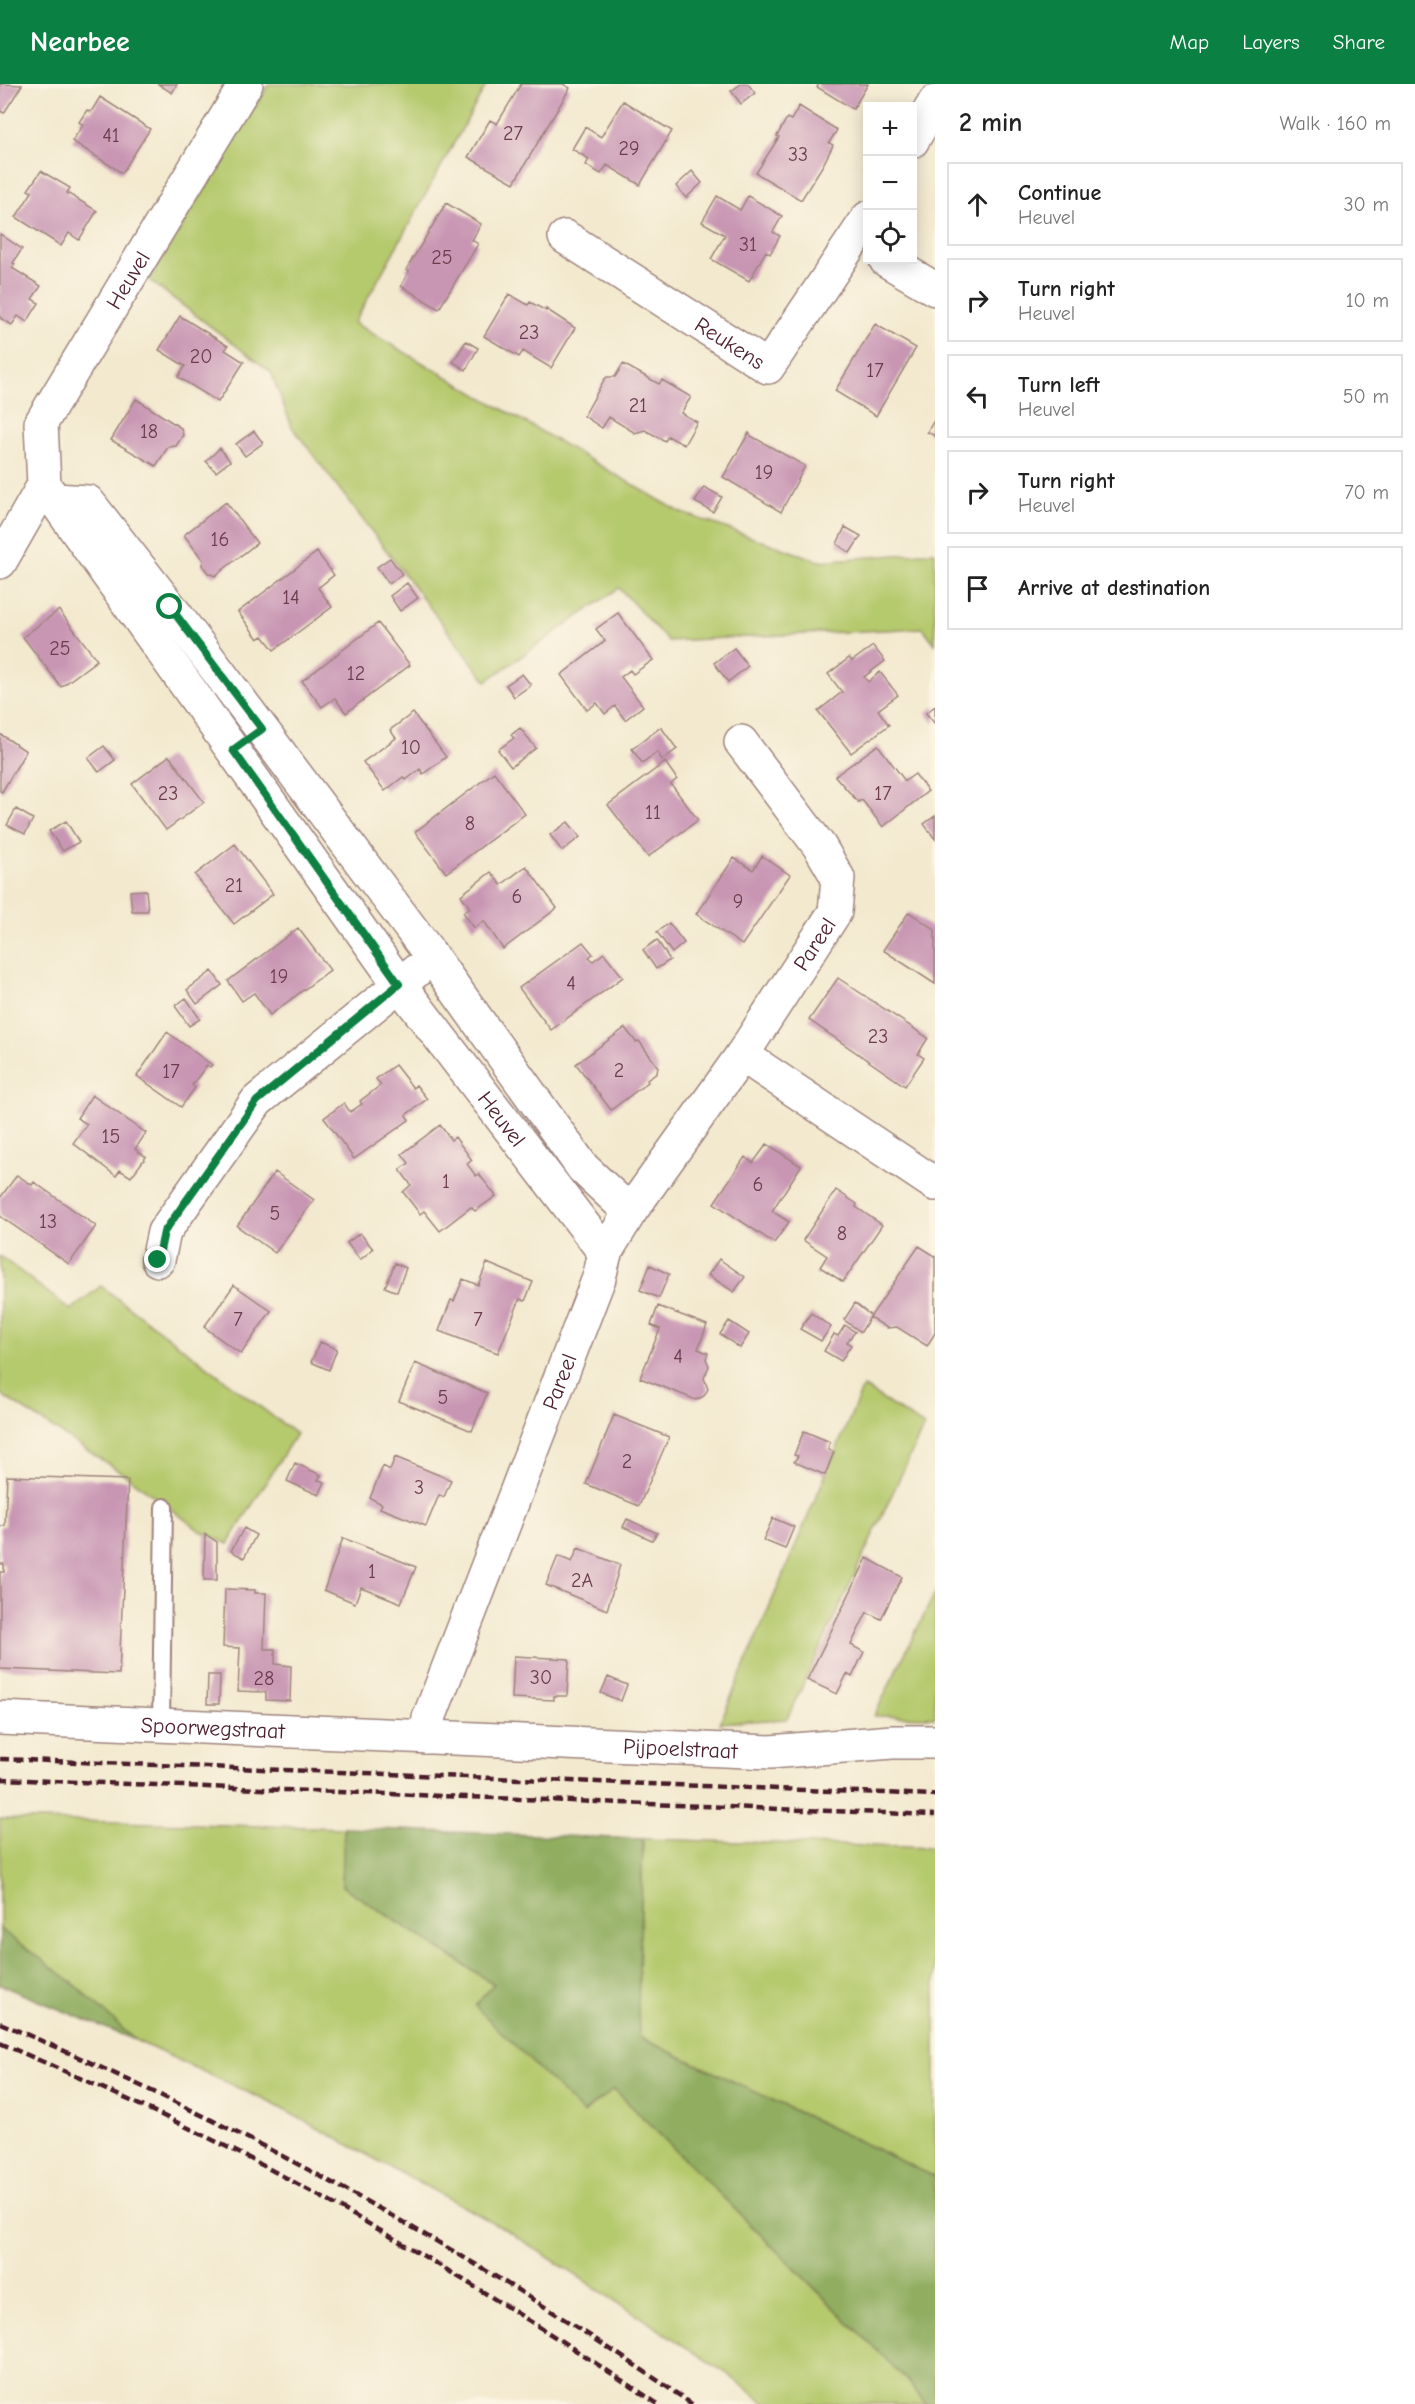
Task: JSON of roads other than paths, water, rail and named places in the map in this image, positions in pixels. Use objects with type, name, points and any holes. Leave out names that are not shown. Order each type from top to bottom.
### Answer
[{"type":"street","name":"Heuvel","points":[[246,84],[41,423],[49,493],[399,984],[605,1253]]},
{"type":"street","points":[[917,133],[935,102]]},
{"type":"street","name":"Reukens","points":[[565,237],[768,367],[863,236]]},
{"type":"street","points":[[893,264],[935,289]]},
{"type":"street","name":"Heuvel","points":[[49,493],[88,502],[434,958],[583,1168],[630,1212]]},
{"type":"street","points":[[0,562],[49,493]]},
{"type":"street","points":[[233,750],[262,729]]},
{"type":"street","name":"Pareel","points":[[426,1737],[429,1718],[599,1278],[605,1253],[630,1212],[742,1055],[835,912],[838,878],[820,847],[741,742]]},
{"type":"street","points":[[158,1260],[164,1232],[257,1101],[434,958]]},
{"type":"street","points":[[742,1055],[935,1184]]},
{"type":"street","name":"Spoorwegstraat","points":[[0,1718],[426,1737]]},
{"type":"street","name":"Pijpoelstraat","points":[[426,1737],[770,1752],[892,1742],[935,1742]]},
{"type":"lane","points":[[161,1724],[164,1507]]},
{"type":"railway","points":[[0,1759],[935,1795]]},
{"type":"railway","points":[[0,1779],[935,1815]]},
{"type":"railway","points":[[0,2023],[181,2105],[356,2196],[526,2295],[692,2404]]},
{"type":"railway","points":[[0,2043],[180,2124],[347,2211],[556,2337],[658,2404]]}]
